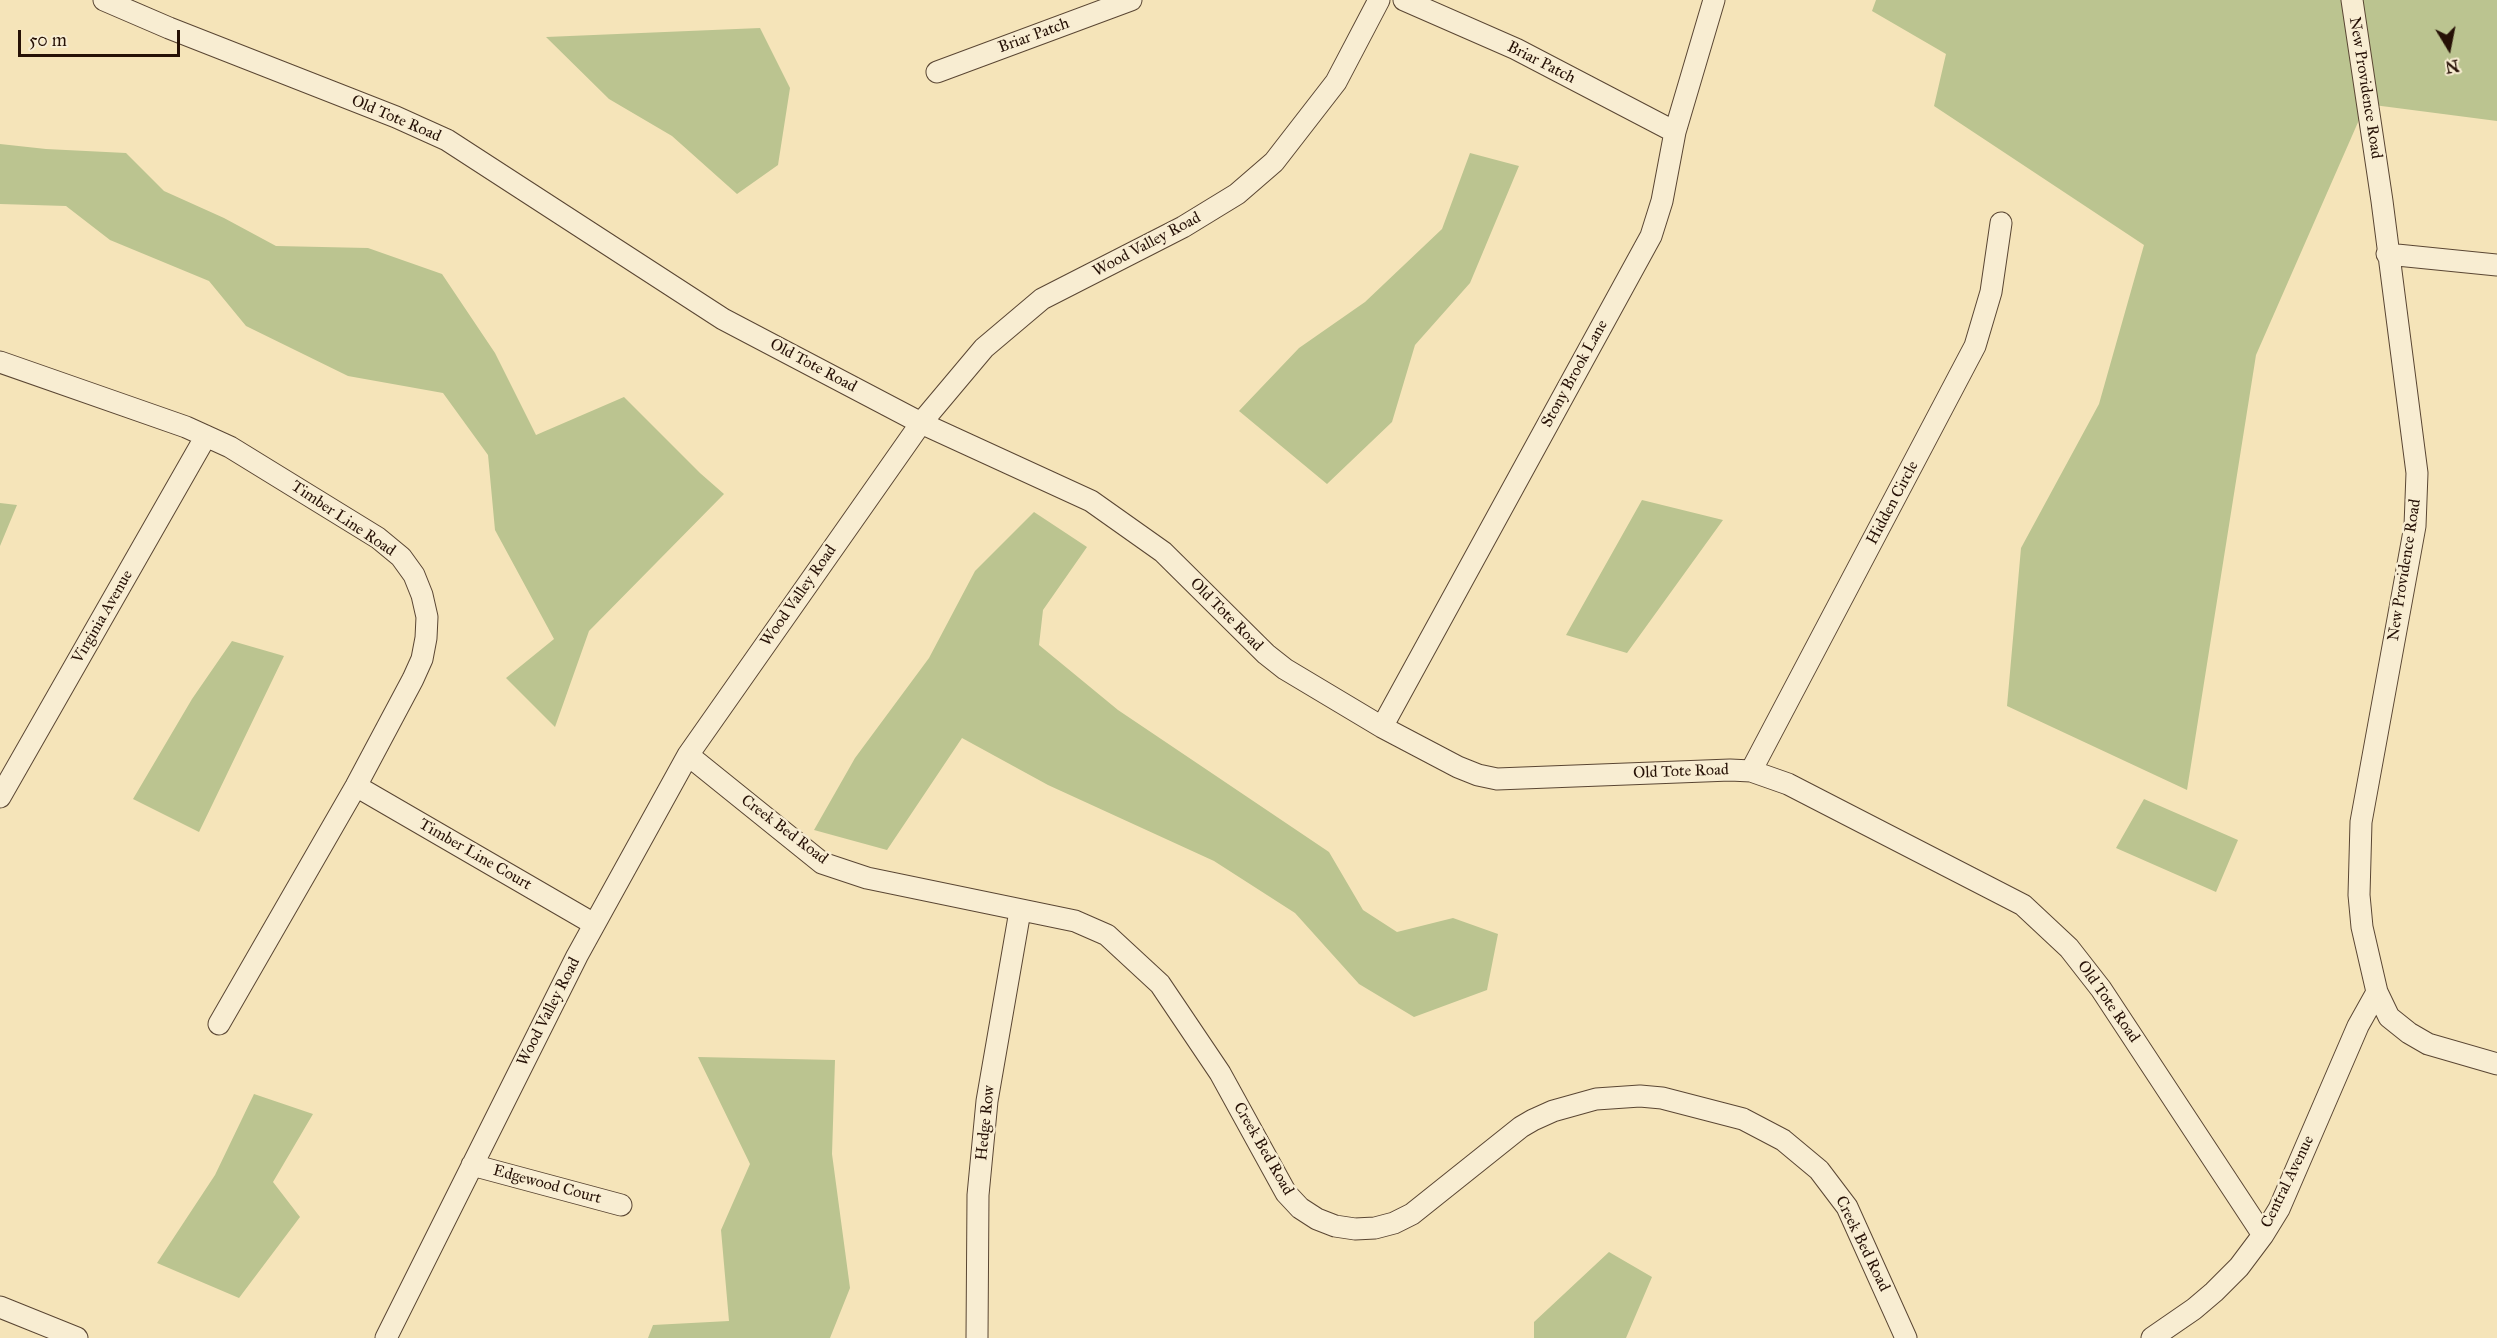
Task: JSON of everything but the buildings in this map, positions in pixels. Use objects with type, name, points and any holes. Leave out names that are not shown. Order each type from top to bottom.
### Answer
[{"type":"street","name":"Old Tote Road","points":[[104,0],[169,28],[396,117],[447,140],[723,319],[921,423],[1091,501],[1162,552],[1266,654],[1285,669],[1382,727],[1458,767],[1497,779],[1751,771],[1788,784],[2023,905],[2070,948],[2102,988],[2263,1235]]},
{"type":"street","name":"Briar Patch","points":[[937,72],[1131,0]]},
{"type":"street","name":"Wood Valley Road","points":[[386,1338],[594,924],[688,755],[921,423],[984,348],[1042,299],[1183,227],[1237,194],[1274,162],[1336,82],[1379,0]]},
{"type":"street","name":"Briar Patch","points":[[1404,0],[1516,49],[1675,132]]},
{"type":"street","name":"Stony Brook Lane","points":[[1382,727],[1651,236],[1662,201],[1675,132],[1714,0]]},
{"type":"street","name":"New Providence Road","points":[[2352,0],[2382,201],[2387,254],[2417,473],[2415,526],[2361,822],[2359,895],[2364,937],[2377,992],[2389,1017],[2428,1044],[2497,1064]]},
{"type":"street","name":"Hidden Circle","points":[[1751,771],[1975,346],[1991,292],[2001,223]]},
{"type":"street","points":[[2387,254],[2497,265]]},
{"type":"street","name":"Timber Line Road","points":[[0,362],[206,436],[230,447],[378,538],[401,558],[414,575],[422,595],[427,616],[422,659],[356,786],[219,1024]]},
{"type":"street","name":"Virginia Avenue","points":[[0,797],[206,436]]},
{"type":"street","name":"Creek Bed Road","points":[[688,755],[822,863],[867,878],[1075,921],[1107,935],[1160,984],[1220,1074],[1286,1193],[1300,1208],[1317,1219],[1335,1226],[1355,1229],[1375,1228],[1394,1223],[1412,1214],[1521,1127],[1533,1120],[1575,1104],[1596,1099],[1618,1096],[1662,1098],[1743,1119],[1783,1140],[1819,1170],[1847,1207],[1906,1338]]},
{"type":"street","name":"Timber Line Court","points":[[356,786],[594,924]]},
{"type":"street","name":"Hedge Row","points":[[977,1338],[978,1195],[987,1101],[1020,910]]},
{"type":"street","name":"Central Avenue","points":[[2152,1338],[2194,1310],[2214,1292],[2239,1267],[2263,1235],[2279,1209],[2353,1036],[2377,992]]},
{"type":"street","name":"Edgewood Court","points":[[472,1165],[621,1205]]},
{"type":"street","points":[[1,1311],[77,1338]]},
{"type":"green space","points":[[1876,0],[2497,0],[2497,121],[2366,104],[2256,355],[2187,790],[2007,706],[2021,548],[2099,404],[2144,245],[1934,106],[1946,54],[1872,11]]},
{"type":"green space","points":[[760,28],[790,88],[778,165],[737,194],[672,136],[609,99],[546,37]]},
{"type":"green space","points":[[0,144],[126,153],[164,191],[224,218],[276,246],[368,248],[442,274],[495,353],[536,435],[624,397],[724,494],[589,631],[555,727],[506,678],[554,639],[495,530],[488,455],[443,393],[348,376],[246,326],[209,281],[110,240],[66,206],[0,204]]},
{"type":"green space","points":[[1470,153],[1519,166],[1470,283],[1415,345],[1392,422],[1327,484],[1239,411],[1299,348],[1365,302],[1442,229]]},
{"type":"green space","points":[[1642,500],[1723,520],[1627,653],[1566,635]]},
{"type":"green space","points":[[0,503],[17,505],[0,546]]},
{"type":"green space","points":[[1034,512],[1087,547],[1043,610],[1039,645],[1118,710],[1329,852],[1363,910],[1397,932],[1453,918],[1498,934],[1487,990],[1414,1017],[1359,984],[1295,913],[1214,861],[1048,785],[962,738],[887,850],[814,830],[855,758],[929,658],[975,571]]},
{"type":"green space","points":[[232,641],[284,656],[199,832],[133,799],[192,699]]},
{"type":"green space","points":[[2144,799],[2238,840],[2216,892],[2116,848]]},
{"type":"green space","points":[[698,1057],[835,1060],[832,1154],[850,1288],[830,1338],[648,1338],[653,1325],[729,1321],[721,1230],[750,1164]]},
{"type":"green space","points":[[254,1094],[313,1114],[273,1182],[300,1217],[239,1298],[157,1263],[215,1175]]},
{"type":"green space","points":[[1609,1252],[1652,1277],[1626,1338],[1534,1338],[1534,1322]]}]
